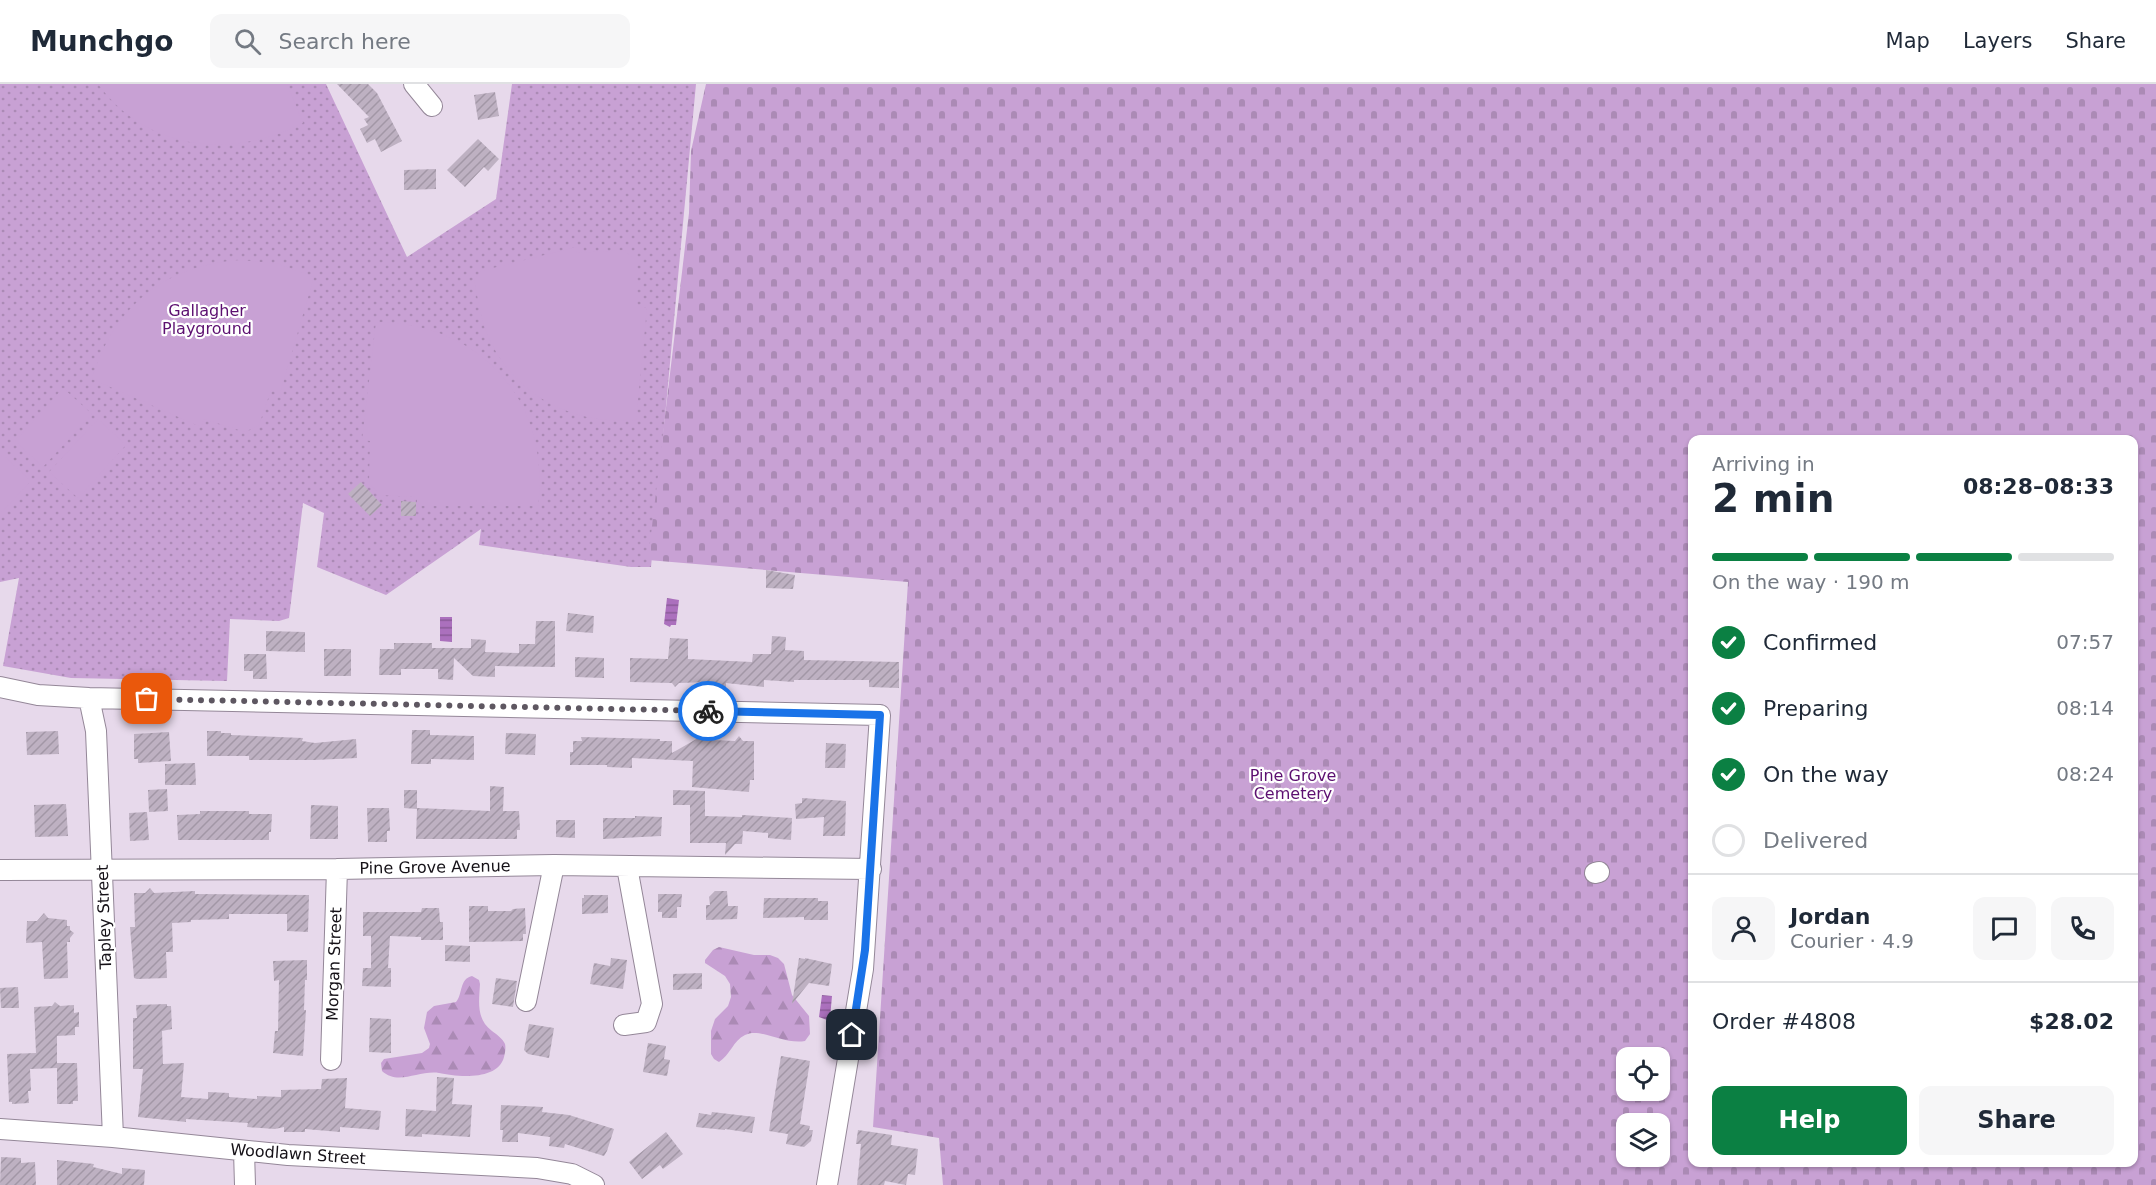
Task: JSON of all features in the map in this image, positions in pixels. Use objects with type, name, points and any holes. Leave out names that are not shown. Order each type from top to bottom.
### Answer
[{"type":"street","points":[[414,84],[432,106]]},
{"type":"street","points":[[0,687],[38,695],[89,698],[880,715],[863,969],[827,1185]]},
{"type":"street","name":"Tapley Street","points":[[89,698],[96,731],[113,1137]]},
{"type":"street","points":[[526,1001],[554,865]]},
{"type":"street","name":"Pine Grove Avenue","points":[[0,870],[337,869],[554,865],[871,869]]},
{"type":"street","points":[[624,1025],[646,1022],[652,1004],[627,867]]},
{"type":"street","name":"Morgan Street","points":[[331,1060],[337,869]]},
{"type":"street","name":"Woodlawn Street","points":[[0,1129],[113,1137],[244,1151],[537,1168],[572,1174],[594,1185]]},
{"type":"street","points":[[244,1151],[245,1185]]},
{"type":"green space","name":"Gallagher Playground","points":[[0,84],[326,84],[407,257],[496,199],[512,84],[696,84],[651,567],[631,567],[479,545],[481,529],[386,595],[317,567],[324,513],[303,503],[289,618],[279,621],[230,619],[227,681],[71,678],[3,666],[19,578],[0,582]]},
{"type":"green space","points":[[98,84],[287,84],[303,123],[276,135],[248,142],[220,145],[192,142],[166,136],[141,124],[118,106]]},
{"type":"green space","name":"Pine Grove Cemetery","points":[[706,84],[2156,84],[2156,1185],[943,1185],[939,1138],[873,1127],[908,582],[648,560],[689,213],[691,151]]},
{"type":"green space","points":[[576,247],[577,253],[624,250],[637,261],[637,307],[647,308],[636,420],[589,418],[547,402],[512,374],[498,355],[487,334],[474,280],[481,271]]},
{"type":"green space","points":[[241,260],[279,264],[314,277],[280,393],[271,390],[259,425],[245,432],[204,419],[201,427],[92,379],[114,330],[146,294],[189,270]]},
{"type":"green space","points":[[376,322],[414,326],[447,336],[477,353],[501,375],[520,402],[533,433],[539,468],[538,506],[417,506],[417,497],[380,495],[369,483],[370,441],[362,440]]},
{"type":"green space","points":[[63,388],[92,414],[43,467],[15,441]]},
{"type":"green space","points":[[98,419],[126,445],[78,498],[49,472]]},
{"type":"green space","points":[[3,455],[31,481],[0,514],[0,457]]},
{"type":"green space","points":[[719,947],[754,955],[770,955],[778,958],[784,964],[792,995],[809,1016],[810,1034],[805,1041],[789,1041],[765,1034],[751,1033],[734,1044],[719,1062],[714,1059],[711,1054],[711,1031],[715,1019],[728,1006],[731,997],[730,984],[725,976],[705,963],[713,950]]},
{"type":"green space","points":[[472,976],[479,980],[480,984],[480,1010],[483,1021],[505,1044],[500,1065],[486,1074],[466,1076],[431,1073],[395,1077],[382,1071],[381,1063],[384,1059],[422,1053],[429,1048],[430,1044],[424,1028],[427,1012],[434,1006],[456,1002],[463,983]]},
{"type":"shaded area","points":[[667,598],[679,600],[676,625],[670,627],[664,624]]},
{"type":"shaded area","points":[[440,617],[452,617],[452,642],[440,641]]},
{"type":"shaded area","points":[[822,995],[832,996],[830,1018],[827,1020],[819,1017]]},
{"type":"building","points":[[337,84],[368,84],[377,93],[402,141],[381,152],[375,139],[367,143],[360,129],[368,125],[364,119],[369,117]]},
{"type":"building","points":[[495,92],[499,116],[478,120],[474,95]]},
{"type":"building","points":[[478,139],[499,159],[488,171],[484,167],[465,187],[447,170]]},
{"type":"building","points":[[436,169],[436,189],[404,190],[404,170]]},
{"type":"building","points":[[361,482],[382,505],[370,516],[348,494]]},
{"type":"building","points":[[401,501],[416,502],[416,516],[401,516]]},
{"type":"building","points":[[766,570],[795,575],[793,589],[766,588]]},
{"type":"building","points":[[568,613],[594,616],[593,633],[566,631]]},
{"type":"building","points":[[536,621],[555,621],[555,667],[495,666],[495,677],[473,676],[454,658],[453,680],[438,679],[438,669],[401,669],[401,675],[379,675],[380,649],[394,649],[394,643],[432,643],[432,648],[471,648],[471,639],[486,640],[485,652],[519,653],[519,644],[535,644]]},
{"type":"building","points":[[266,631],[305,632],[305,652],[266,651]]},
{"type":"building","points":[[772,636],[786,637],[785,650],[804,651],[804,660],[899,662],[899,688],[869,687],[869,680],[794,680],[794,682],[764,680],[764,687],[726,683],[726,694],[717,685],[708,685],[708,682],[679,683],[675,687],[672,683],[630,682],[630,658],[668,659],[670,638],[688,639],[688,659],[752,662],[753,654],[771,654]]},
{"type":"building","points":[[324,649],[351,649],[351,676],[324,676]]},
{"type":"building","points":[[244,654],[266,654],[267,679],[253,679],[253,671],[244,671]]},
{"type":"building","points":[[575,657],[604,658],[604,678],[575,677]]},
{"type":"building","points":[[412,730],[430,730],[430,735],[474,736],[474,760],[431,759],[431,764],[411,764]]},
{"type":"building","points":[[58,731],[59,754],[27,755],[26,732]]},
{"type":"building","points":[[207,731],[221,731],[221,733],[231,733],[231,735],[303,738],[302,741],[315,743],[356,739],[357,758],[249,760],[249,756],[207,756]]},
{"type":"building","points":[[169,732],[171,761],[138,763],[138,759],[134,759],[134,734]]},
{"type":"building","points":[[506,733],[536,734],[535,755],[505,754]]},
{"type":"building","points":[[739,736],[743,741],[754,741],[754,780],[750,780],[749,792],[692,787],[693,761],[632,758],[632,768],[570,765],[573,741],[582,741],[581,737],[672,741],[672,753],[700,737],[735,741]]},
{"type":"building","points":[[826,743],[846,744],[845,768],[825,768]]},
{"type":"building","points":[[195,763],[196,785],[165,785],[165,764]]},
{"type":"building","points":[[490,786],[504,787],[503,811],[519,811],[520,830],[517,830],[517,839],[416,839],[417,809],[404,808],[404,790],[417,790],[417,808],[490,811]]},
{"type":"building","points":[[167,789],[168,811],[149,812],[148,790]]},
{"type":"building","points":[[673,790],[705,791],[705,816],[742,817],[742,815],[792,818],[791,840],[768,838],[768,833],[743,831],[742,844],[735,844],[725,855],[726,843],[690,843],[690,805],[673,805]]},
{"type":"building","points":[[802,798],[846,801],[845,836],[823,836],[824,817],[796,819],[795,804],[802,803]]},
{"type":"building","points":[[66,804],[68,836],[35,837],[34,805]]},
{"type":"building","points":[[311,805],[338,806],[338,839],[310,839]]},
{"type":"building","points":[[367,808],[389,808],[390,831],[387,831],[387,842],[368,842]]},
{"type":"building","points":[[200,811],[249,811],[249,814],[272,814],[269,840],[178,840],[177,815],[200,814]]},
{"type":"building","points":[[147,812],[149,840],[130,841],[129,813]]},
{"type":"building","points":[[635,816],[662,817],[661,836],[603,839],[603,818],[635,818]]},
{"type":"building","points":[[556,820],[575,820],[575,838],[556,837]]},
{"type":"building","points":[[150,888],[154,893],[195,891],[195,894],[309,895],[308,932],[287,931],[287,914],[229,914],[229,919],[172,923],[173,952],[166,952],[167,978],[137,979],[134,978],[130,927],[135,927],[134,893],[145,893]]},
{"type":"building","points":[[715,891],[727,891],[728,906],[738,906],[737,919],[706,920],[706,905],[710,905],[709,897]]},
{"type":"building","points":[[658,894],[682,894],[681,907],[677,907],[677,918],[662,918],[662,912],[658,912]]},
{"type":"building","points":[[584,895],[608,895],[608,913],[582,914]]},
{"type":"building","points":[[764,898],[818,898],[818,901],[828,901],[828,920],[804,920],[804,917],[763,918]]},
{"type":"building","points":[[469,906],[488,906],[488,911],[511,911],[525,908],[526,934],[523,934],[523,941],[469,942]]},
{"type":"building","points":[[422,908],[439,908],[440,922],[443,922],[443,940],[390,936],[388,968],[391,968],[391,987],[362,986],[363,968],[371,968],[371,936],[363,936],[363,912],[421,912]]},
{"type":"building","points":[[44,913],[48,918],[67,920],[67,926],[70,926],[70,930],[74,933],[70,942],[67,942],[68,978],[44,979],[42,942],[26,943],[27,921],[37,921]]},
{"type":"building","points":[[445,945],[470,946],[470,962],[445,961]]},
{"type":"building","points":[[611,958],[627,960],[623,989],[590,984],[594,963],[610,966]]},
{"type":"building","points":[[799,958],[832,964],[829,986],[809,983],[792,1004]]},
{"type":"building","points":[[307,960],[303,1056],[273,1053],[275,1031],[278,1031],[279,980],[274,981],[273,961]]},
{"type":"building","points":[[702,973],[702,989],[673,990],[673,974]]},
{"type":"building","points":[[496,978],[517,981],[513,1007],[492,1004]]},
{"type":"building","points":[[18,987],[19,1008],[1,1008],[0,988]]},
{"type":"building","points":[[55,1002],[60,1006],[74,1005],[74,1013],[79,1012],[79,1027],[75,1027],[75,1035],[57,1036],[57,1063],[77,1063],[78,1101],[73,1101],[73,1104],[57,1104],[57,1068],[30,1069],[29,1103],[12,1104],[9,1102],[7,1054],[36,1053],[34,1007],[52,1006]]},
{"type":"building","points":[[167,1004],[171,1006],[172,1029],[162,1031],[163,1064],[184,1063],[181,1097],[208,1099],[208,1092],[229,1093],[229,1097],[257,1099],[257,1096],[281,1097],[281,1090],[321,1089],[322,1079],[347,1078],[345,1108],[381,1111],[379,1130],[340,1127],[340,1132],[305,1129],[305,1132],[284,1132],[284,1127],[275,1129],[247,1127],[248,1123],[186,1119],[186,1122],[138,1117],[143,1069],[133,1069],[133,1018],[137,1018],[136,1005]]},
{"type":"building","points":[[370,1018],[391,1019],[391,1053],[369,1052]]},
{"type":"building","points":[[529,1024],[554,1028],[549,1058],[528,1054],[524,1050]]},
{"type":"building","points":[[648,1043],[666,1046],[664,1059],[670,1060],[667,1076],[643,1072]]},
{"type":"building","points":[[781,1056],[810,1061],[800,1124],[810,1126],[809,1130],[813,1130],[811,1141],[804,1147],[786,1144],[788,1134],[769,1131]]},
{"type":"building","points":[[437,1077],[454,1078],[452,1104],[472,1105],[470,1137],[422,1134],[422,1137],[405,1136],[406,1109],[436,1111]]},
{"type":"building","points":[[501,1105],[543,1107],[542,1112],[569,1115],[614,1129],[607,1151],[604,1156],[565,1144],[564,1148],[549,1146],[550,1137],[518,1133],[518,1142],[502,1142]]},
{"type":"building","points":[[712,1112],[755,1117],[752,1133],[696,1127],[699,1113],[711,1115]]},
{"type":"building","points":[[858,1130],[892,1135],[891,1145],[918,1149],[915,1175],[908,1174],[906,1185],[885,1181],[884,1185],[857,1185],[861,1144],[856,1144]]},
{"type":"building","points":[[666,1132],[683,1154],[663,1169],[660,1165],[642,1179],[629,1162]]},
{"type":"building","points":[[1,1157],[21,1158],[21,1163],[35,1162],[36,1185],[0,1185]]},
{"type":"building","points":[[57,1160],[94,1164],[93,1167],[122,1174],[122,1168],[145,1170],[144,1185],[57,1185]]},
{"type":"way so far","points":[[147,699],[708,711]]},
{"type":"route","points":[[708,711],[880,715],[865,950],[852,1035]]}]
